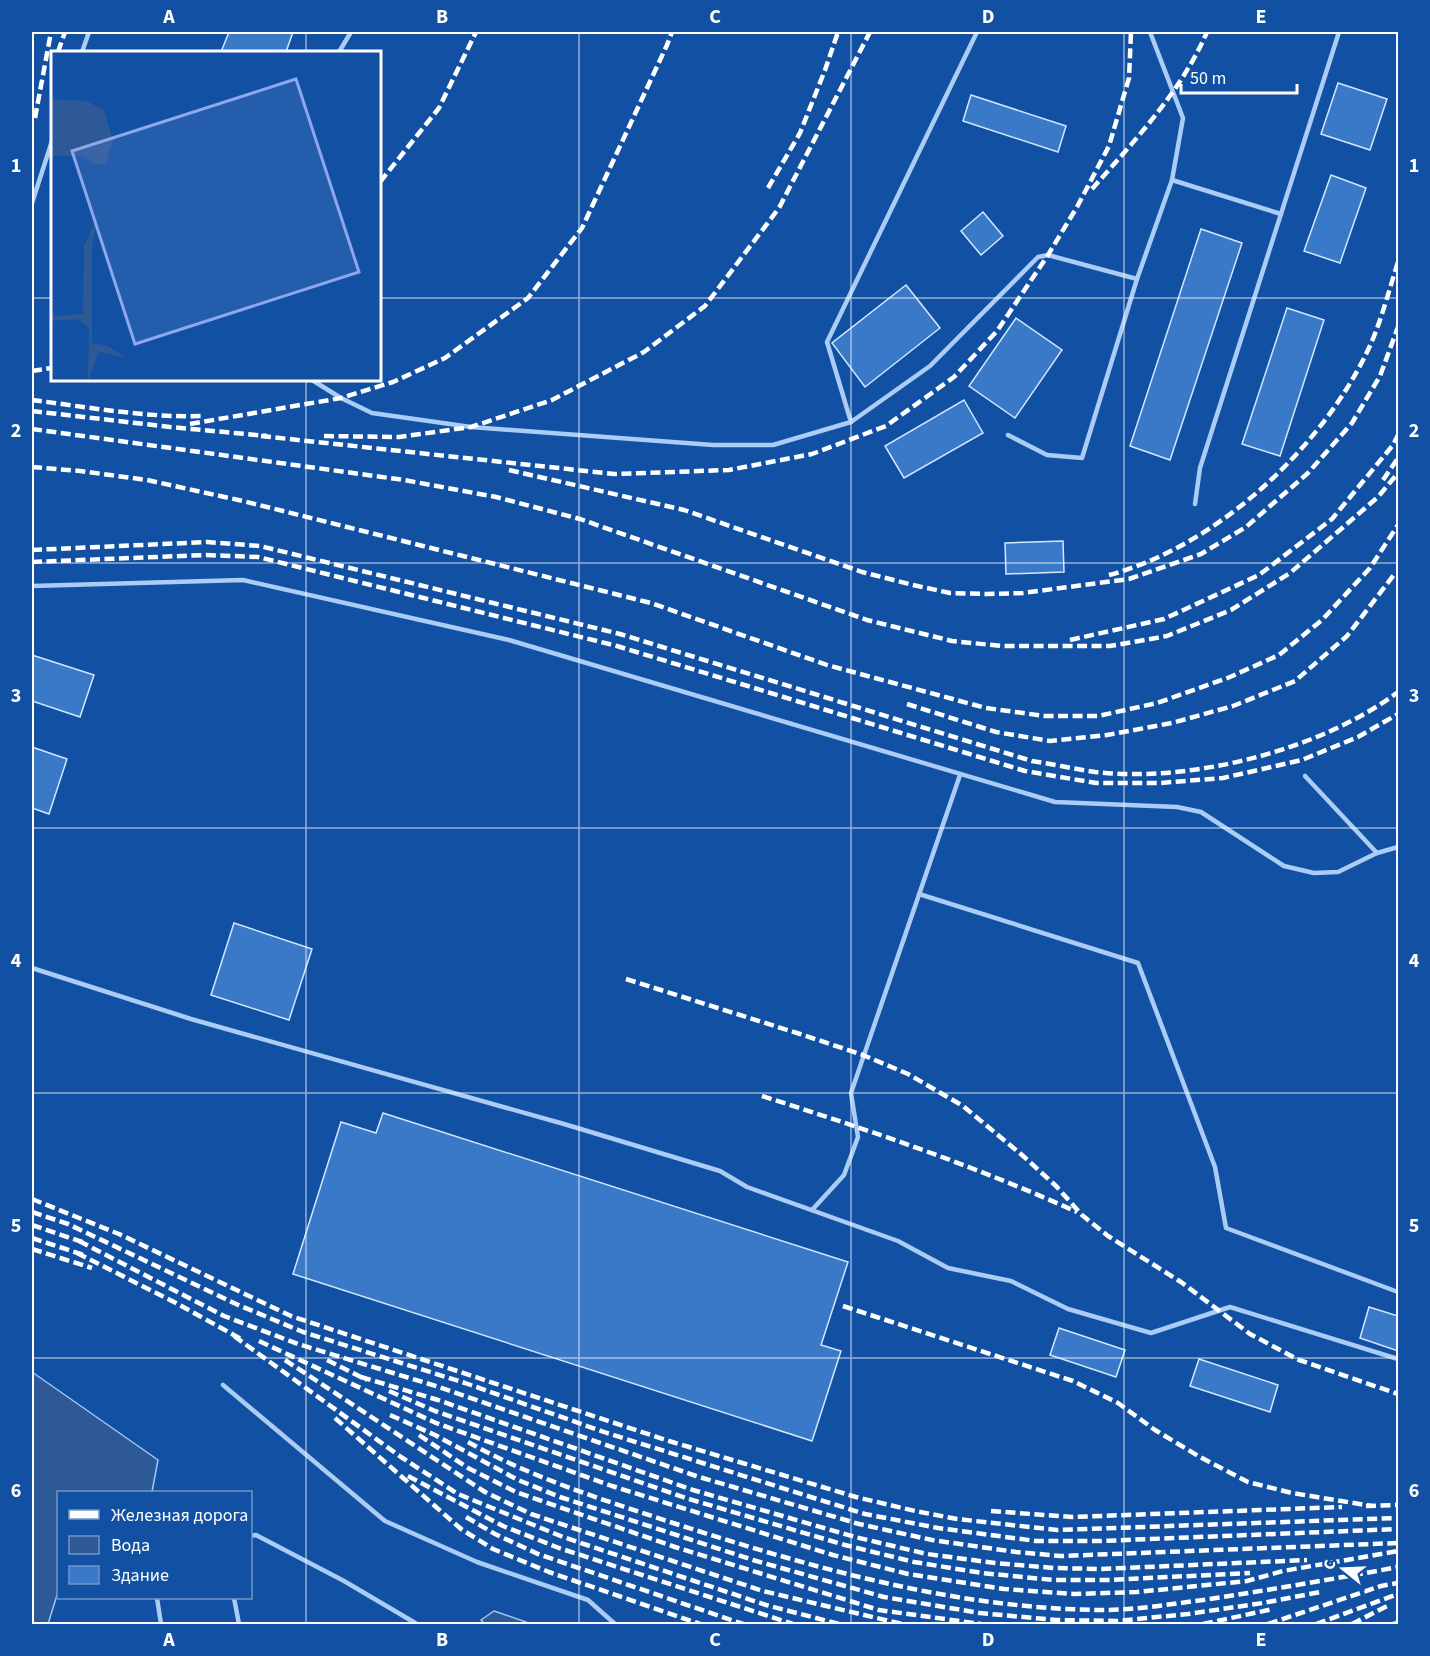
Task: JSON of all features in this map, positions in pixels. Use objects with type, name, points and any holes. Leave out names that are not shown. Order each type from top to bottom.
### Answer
[{"type":"lane","points":[[82,51],[89,32]]},
{"type":"lane","points":[[340,51],[351,32]]},
{"type":"lane","points":[[851,422],[827,342],[977,32]]},
{"type":"lane","points":[[1008,435],[1047,455],[1082,458],[1137,279],[1172,180],[1183,118],[1150,32]]},
{"type":"lane","points":[[1195,504],[1200,468],[1339,32]]},
{"type":"lane","points":[[32,203],[51,144]]},
{"type":"lane","points":[[1172,180],[1281,214]]},
{"type":"lane","points":[[314,381],[372,413],[471,427],[714,445],[774,445],[851,422],[930,366],[1038,257],[1048,255],[1137,279]]},
{"type":"lane","points":[[32,586],[243,580],[509,640],[1054,802],[1177,807],[1202,812],[1284,866],[1314,873],[1338,872],[1377,853],[1398,847]]},
{"type":"lane","points":[[812,1210],[844,1175],[858,1137],[850,1093],[960,775]]},
{"type":"lane","points":[[1305,776],[1377,853]]},
{"type":"lane","points":[[919,894],[1138,963],[1215,1167],[1226,1228],[1398,1292]]},
{"type":"lane","points":[[32,968],[190,1019],[564,1124],[720,1171],[747,1188],[898,1241],[948,1268],[1011,1281],[1068,1309],[1151,1333],[1230,1307],[1398,1359]]},
{"type":"lane","points":[[223,1385],[385,1521],[477,1562],[588,1600],[615,1624]]},
{"type":"lane","points":[[252,1536],[256,1535],[334,1576],[417,1624]]},
{"type":"lane","points":[[157,1599],[161,1624]]},
{"type":"lane","points":[[234,1599],[239,1624]]},
{"type":"lane","points":[[1393,1624],[1398,1622]]},
{"type":"water","points":[[32,1372],[158,1460],[152,1491],[57,1491],[57,1595],[48,1624],[32,1624]]},
{"type":"water","points":[[494,1611],[530,1624],[485,1624],[481,1620]]},
{"type":"building","points":[[229,32],[293,32],[286,51],[221,51]]},
{"type":"building","points":[[1338,83],[1387,99],[1370,150],[1321,134]]},
{"type":"building","points":[[971,95],[1066,126],[1058,152],[963,121]]},
{"type":"building","points":[[1331,175],[1366,188],[1340,263],[1304,251]]},
{"type":"building","points":[[983,212],[1003,236],[981,255],[961,231]]},
{"type":"building","points":[[1201,229],[1242,243],[1170,460],[1130,446]]},
{"type":"building","points":[[906,285],[940,328],[865,387],[832,343]]},
{"type":"building","points":[[1287,308],[1324,320],[1280,456],[1242,444]]},
{"type":"building","points":[[1016,318],[1062,350],[1015,418],[969,386]]},
{"type":"building","points":[[964,400],[983,433],[904,478],[885,446]]},
{"type":"building","points":[[1063,541],[1064,572],[1006,574],[1005,543]]},
{"type":"building","points":[[32,655],[94,675],[80,717],[32,701]]},
{"type":"building","points":[[32,747],[67,759],[49,814],[32,808]]},
{"type":"building","points":[[234,923],[312,949],[289,1020],[211,995]]},
{"type":"building","points":[[383,1113],[848,1262],[821,1345],[841,1351],[812,1441],[293,1274],[341,1122],[376,1133]]},
{"type":"building","points":[[1369,1307],[1398,1316],[1398,1351],[1360,1338]]},
{"type":"building","points":[[1059,1328],[1125,1350],[1116,1377],[1050,1355]]},
{"type":"building","points":[[1199,1359],[1278,1385],[1270,1412],[1190,1386]]},
{"type":"railway","points":[[35,118],[51,32]]},
{"type":"railway","points":[[58,51],[65,32]]},
{"type":"railway","points":[[381,181],[439,108],[476,32]]},
{"type":"railway","points":[[190,424],[341,398],[393,382],[445,358],[528,298],[582,228],[672,32]]},
{"type":"railway","points":[[768,188],[800,133],[838,32]]},
{"type":"railway","points":[[324,436],[399,437],[471,427],[552,400],[644,352],[705,306],[779,208],[870,32]]},
{"type":"railway","points":[[261,436],[614,474],[729,470],[812,454],[886,426],[954,377],[997,331],[1048,255],[1077,207],[1109,146],[1129,78],[1131,32]]},
{"type":"railway","points":[[1092,189],[1171,95],[1207,32]]},
{"type":"railway","points":[[1109,575],[1149,561],[1187,542],[1225,518],[1260,490],[1293,458],[1322,424],[1347,389],[1367,352],[1398,262]]},
{"type":"railway","points":[[509,470],[684,510],[862,572],[950,593],[1023,593],[1129,579],[1201,554],[1246,527],[1308,473],[1352,423],[1380,376],[1398,327]]},
{"type":"railway","points":[[32,371],[51,368]]},
{"type":"railway","points":[[32,400],[139,414],[203,416]]},
{"type":"railway","points":[[32,411],[267,436]]},
{"type":"railway","points":[[32,429],[404,480],[496,497],[580,519],[867,620],[952,641],[1002,646],[1110,646],[1167,636],[1231,610],[1290,573],[1378,497],[1398,473]]},
{"type":"railway","points":[[1070,640],[1164,619],[1259,575],[1332,519],[1393,445],[1398,435]]},
{"type":"railway","points":[[1383,480],[1398,458]]},
{"type":"railway","points":[[32,467],[147,480],[243,501],[651,603],[827,665],[986,708],[1045,716],[1098,716],[1157,703],[1230,677],[1279,655],[1322,620],[1370,568],[1398,525]]},
{"type":"railway","points":[[32,550],[207,542],[260,546],[620,634],[1032,761],[1095,772],[1132,774],[1172,772],[1213,767],[1254,758],[1332,731],[1367,713],[1398,692]]},
{"type":"railway","points":[[32,562],[206,555],[258,557],[617,646],[1025,771],[1096,783],[1160,783],[1223,778],[1302,760],[1358,737],[1398,714]]},
{"type":"railway","points":[[907,704],[996,732],[1050,741],[1107,735],[1172,723],[1233,706],[1295,681],[1347,636],[1396,572]]},
{"type":"railway","points":[[626,979],[863,1055],[908,1074],[963,1106],[1022,1155],[1056,1186],[1082,1215],[1108,1236],[1181,1282],[1250,1334],[1299,1360],[1398,1394]]},
{"type":"railway","points":[[762,1096],[1000,1179],[1077,1212]]},
{"type":"railway","points":[[32,1199],[119,1234],[291,1316],[669,1441],[856,1497],[915,1511],[957,1519],[1057,1530],[1398,1518]]},
{"type":"railway","points":[[32,1212],[68,1224],[236,1304],[303,1332],[465,1383],[607,1433],[865,1514],[938,1528],[1036,1541],[1101,1541],[1398,1529]]},
{"type":"railway","points":[[32,1225],[85,1243]]},
{"type":"railway","points":[[32,1238],[84,1255]]},
{"type":"railway","points":[[79,1241],[224,1316],[298,1344],[439,1387],[696,1476],[859,1524],[932,1540],[1061,1556],[1398,1543]]},
{"type":"railway","points":[[32,1249],[92,1268]]},
{"type":"railway","points":[[77,1253],[241,1339]]},
{"type":"railway","points":[[843,1306],[1073,1381],[1118,1403],[1155,1430],[1248,1482],[1292,1493],[1372,1506]]},
{"type":"railway","points":[[234,1336],[401,1457],[458,1494],[563,1537],[766,1605],[839,1624]]},
{"type":"railway","points":[[259,1341],[436,1423],[612,1486],[833,1555],[908,1574],[1004,1589],[1074,1594],[1137,1592],[1247,1581],[1283,1571],[1398,1551]]},
{"type":"railway","points":[[285,1360],[485,1492],[531,1514],[763,1591],[902,1624]]},
{"type":"railway","points":[[327,1360],[367,1380]]},
{"type":"railway","points":[[361,1377],[438,1400],[693,1490],[855,1537],[927,1554],[995,1563],[1101,1569],[1307,1560]]},
{"type":"railway","points":[[389,1391],[435,1411],[689,1499],[845,1545],[914,1562],[982,1573],[1053,1580],[1108,1580],[1250,1573]]},
{"type":"railway","points":[[390,1415],[435,1435],[518,1480],[560,1497],[753,1560],[884,1597],[980,1613],[1056,1620],[1117,1621],[1188,1614],[1320,1592]]},
{"type":"railway","points":[[335,1418],[461,1529],[493,1549],[549,1572],[700,1624]]},
{"type":"railway","points":[[419,1435],[468,1468],[516,1492],[675,1547],[879,1610],[981,1624]]},
{"type":"railway","points":[[468,1442],[492,1455],[567,1487],[723,1539],[883,1582],[937,1594],[992,1602],[1047,1608],[1128,1609],[1228,1596],[1398,1567]]},
{"type":"railway","points":[[408,1476],[503,1526],[559,1548],[793,1624]]},
{"type":"railway","points":[[1366,1506],[1398,1505]]},
{"type":"railway","points":[[991,1511],[1072,1517],[1342,1507]]},
{"type":"railway","points":[[466,1517],[495,1534],[538,1554],[743,1624]]},
{"type":"railway","points":[[1268,1624],[1381,1586],[1398,1583]]},
{"type":"railway","points":[[1316,1624],[1398,1594]]},
{"type":"railway","points":[[1352,1624],[1389,1605]]},
{"type":"railway","points":[[1203,1624],[1273,1609]]}]
